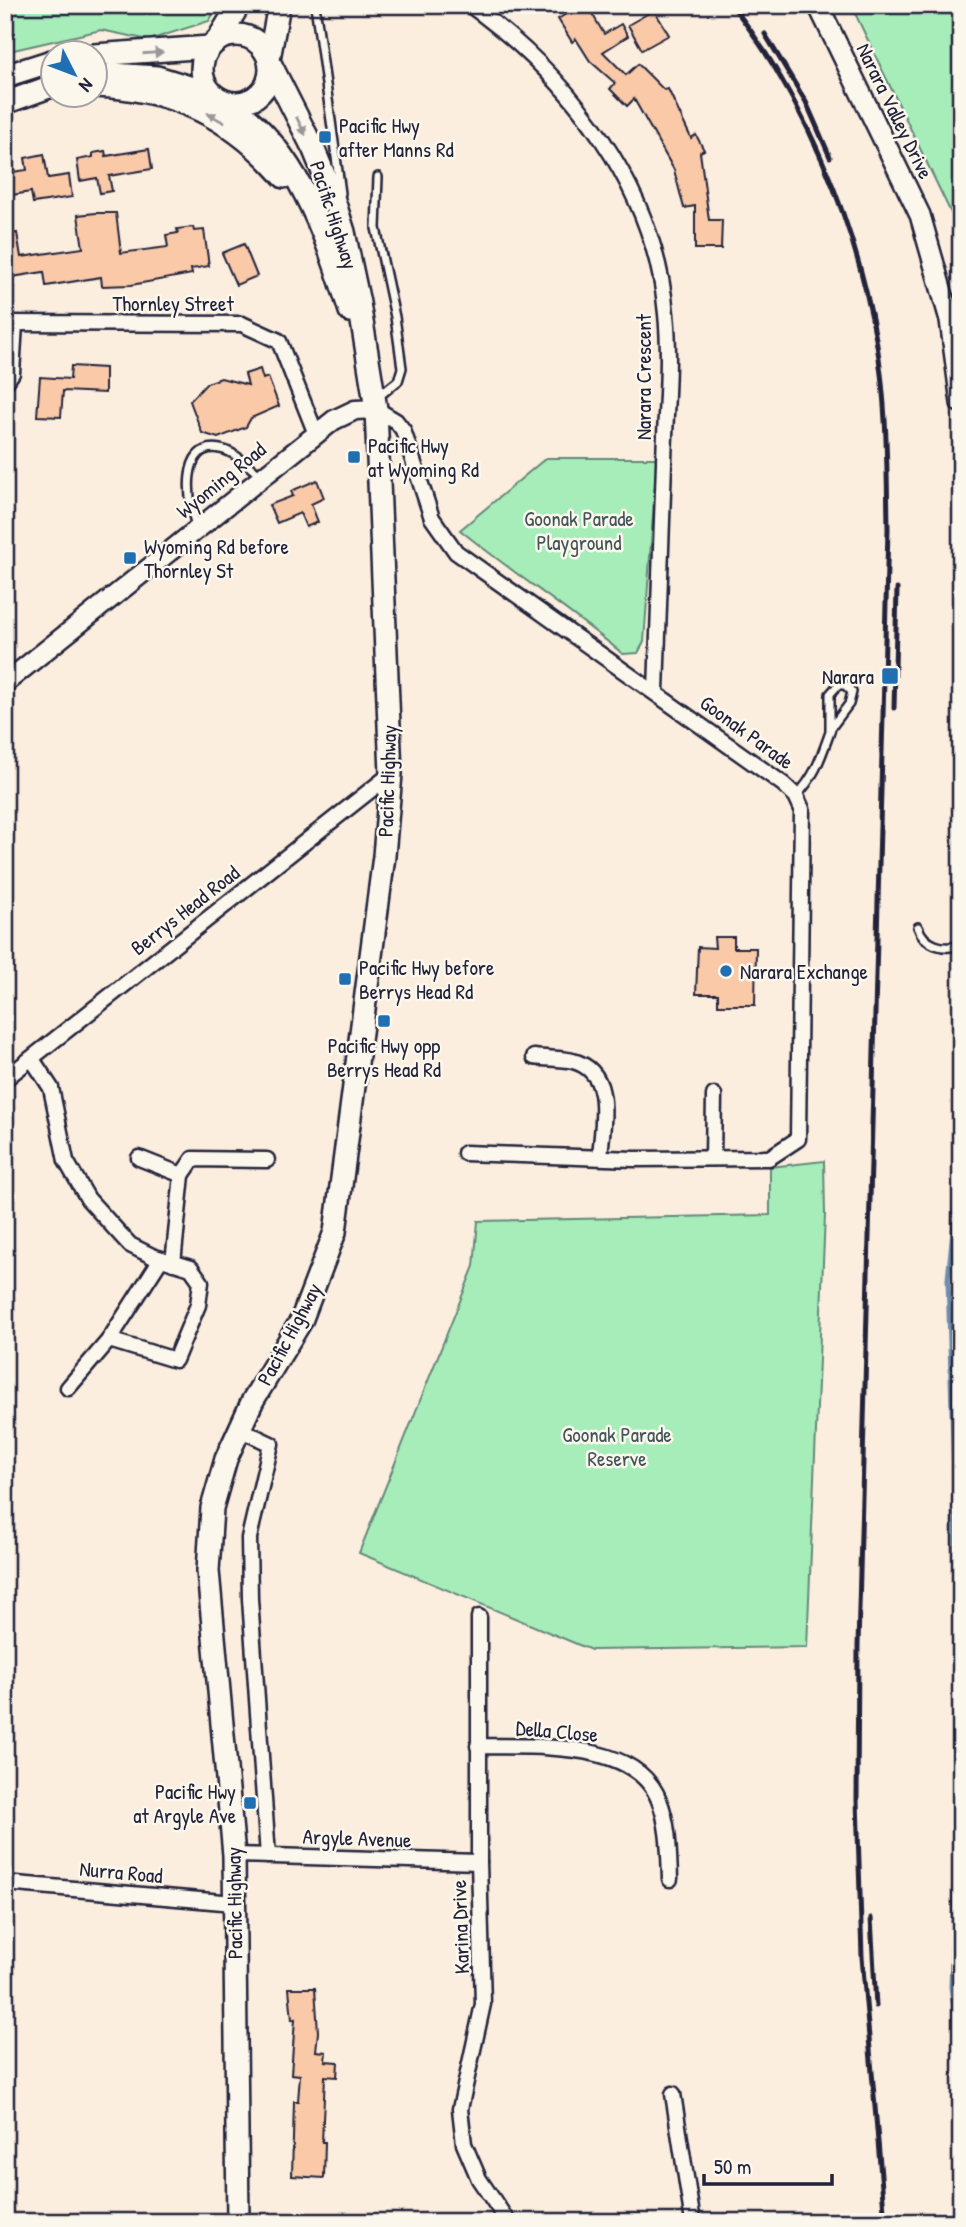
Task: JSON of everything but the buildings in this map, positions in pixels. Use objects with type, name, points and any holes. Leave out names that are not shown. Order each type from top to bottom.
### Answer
[{"type":"main road","points":[[239,5],[214,44],[202,71],[217,97],[238,104],[253,99],[269,81],[279,5]]},
{"type":"main road","name":"Narara Valley Drive","points":[[818,5],[920,215],[950,320],[961,402]]},
{"type":"main road","points":[[108,54],[214,44],[232,35],[247,37],[261,45],[270,62]]},
{"type":"main road","name":"Pacific Highway","points":[[238,2222],[234,1855],[208,1571],[212,1508],[226,1459],[239,1429],[301,1321],[335,1232],[384,856],[391,774],[375,404],[370,373],[344,232],[314,150],[270,62]]},
{"type":"main road","points":[[5,76],[38,65]]},
{"type":"main road","name":"Pacific Highway","points":[[108,76],[141,75],[186,84],[217,97],[242,113],[272,140],[292,172],[314,218],[347,301],[370,373]]},
{"type":"main road","points":[[108,88],[161,94],[196,106],[231,126],[274,165],[314,218]]},
{"type":"main road","points":[[5,103],[38,91]]},
{"type":"street","name":"Narara Crescent","points":[[470,5],[510,38],[582,110],[608,145],[631,189],[649,235],[666,314],[656,691]]},
{"type":"street","points":[[5,383],[12,373],[10,323]]},
{"type":"street","name":"Thornley Street","points":[[10,323],[242,324],[279,341],[316,433]]},
{"type":"street","name":"Goonak Parade","points":[[375,404],[403,430],[432,519],[456,552],[656,691],[796,796],[803,817],[798,1139],[769,1158],[465,1153]]},
{"type":"street","name":"Wyoming Road","points":[[5,683],[316,433],[347,412],[375,404]]},
{"type":"street","name":"Berrys Head Road","points":[[5,1079],[391,774]]},
{"type":"street","points":[[534,1057],[572,1061],[596,1077],[603,1094],[600,1157]]},
{"type":"street","points":[[32,1059],[51,1088],[66,1161],[79,1185],[119,1235],[141,1252],[195,1271],[202,1289],[175,1360],[109,1340]]},
{"type":"street","points":[[713,1158],[714,1095]]},
{"type":"street","points":[[139,1158],[182,1175]]},
{"type":"street","points":[[68,1388],[109,1340],[167,1261],[182,1175],[193,1159],[267,1160]]},
{"type":"street","points":[[239,1429],[271,1444],[249,1538],[250,1599],[268,1856]]},
{"type":"street","name":"Karina Drive","points":[[479,1617],[479,1862],[483,2004],[460,2109],[464,2144],[479,2179],[508,2222]]},
{"type":"street","name":"Della Close","points":[[478,1746],[595,1752],[628,1765],[659,1798],[668,1840],[670,1880]]},
{"type":"street","name":"Argyle Avenue","points":[[234,1855],[479,1862]]},
{"type":"street","name":"Nurra Road","points":[[5,1883],[234,1903]]},
{"type":"street","points":[[673,2094],[693,2222]]},
{"type":"lane","points":[[315,5],[344,232]]},
{"type":"lane","name":"Pacific Highway","points":[[375,404],[398,381],[402,368],[393,307],[376,228],[378,177]]},
{"type":"lane","points":[[197,528],[187,498],[195,459],[207,449],[220,449],[234,455],[262,477]]},
{"type":"lane","points":[[796,796],[814,775],[830,732],[852,700],[852,692],[845,685],[838,685],[830,694],[830,732]]},
{"type":"lane","points":[[918,927],[925,939],[936,946],[952,948],[961,945]]},
{"type":"green space","points":[[5,5],[219,5],[209,21],[149,40],[101,30],[66,38],[38,38],[38,44],[5,52]]},
{"type":"green space","points":[[851,5],[961,5],[961,265],[953,239],[952,215]]},
{"type":"green space","name":"Goonak Parade Playground","points":[[546,458],[657,458],[644,642],[638,653],[623,654],[460,530]]},
{"type":"green space","name":"Goonak Parade Reserve","points":[[824,1161],[825,1215],[807,1647],[591,1650],[359,1553],[474,1266],[478,1221],[770,1215],[770,1167]]},
{"type":"waterway","points":[[961,1153],[948,1279],[955,1509],[957,1806],[951,1987],[961,2061]]},
{"type":"railway","points":[[732,5],[782,81],[824,163],[855,250],[867,295],[880,362],[884,410],[888,529],[858,1646],[857,1800],[862,1957],[885,2222]]},
{"type":"railway","points":[[765,34],[806,102],[830,157]]},
{"type":"railway","points":[[894,708],[897,589]]},
{"type":"railway","points":[[871,1918],[876,2006]]},
{"type":"place","name":"Pacific Hwy after Manns Rd","points":[[325,137]]},
{"type":"place","name":"Pacific Hwy at Wyoming Rd","points":[[354,457]]},
{"type":"place","name":"Wyoming Rd before Thornley St","points":[[130,558]]},
{"type":"place","name":"Narara","points":[[890,676]]},
{"type":"place","name":"Narara Exchange","points":[[726,971]]},
{"type":"place","name":"Pacific Hwy before Berrys Head Rd","points":[[345,979]]},
{"type":"place","name":"Pacific Hwy opp Berrys Head Rd","points":[[384,1021]]},
{"type":"place","name":"Pacific Hwy at Argyle Ave","points":[[250,1803]]}]
